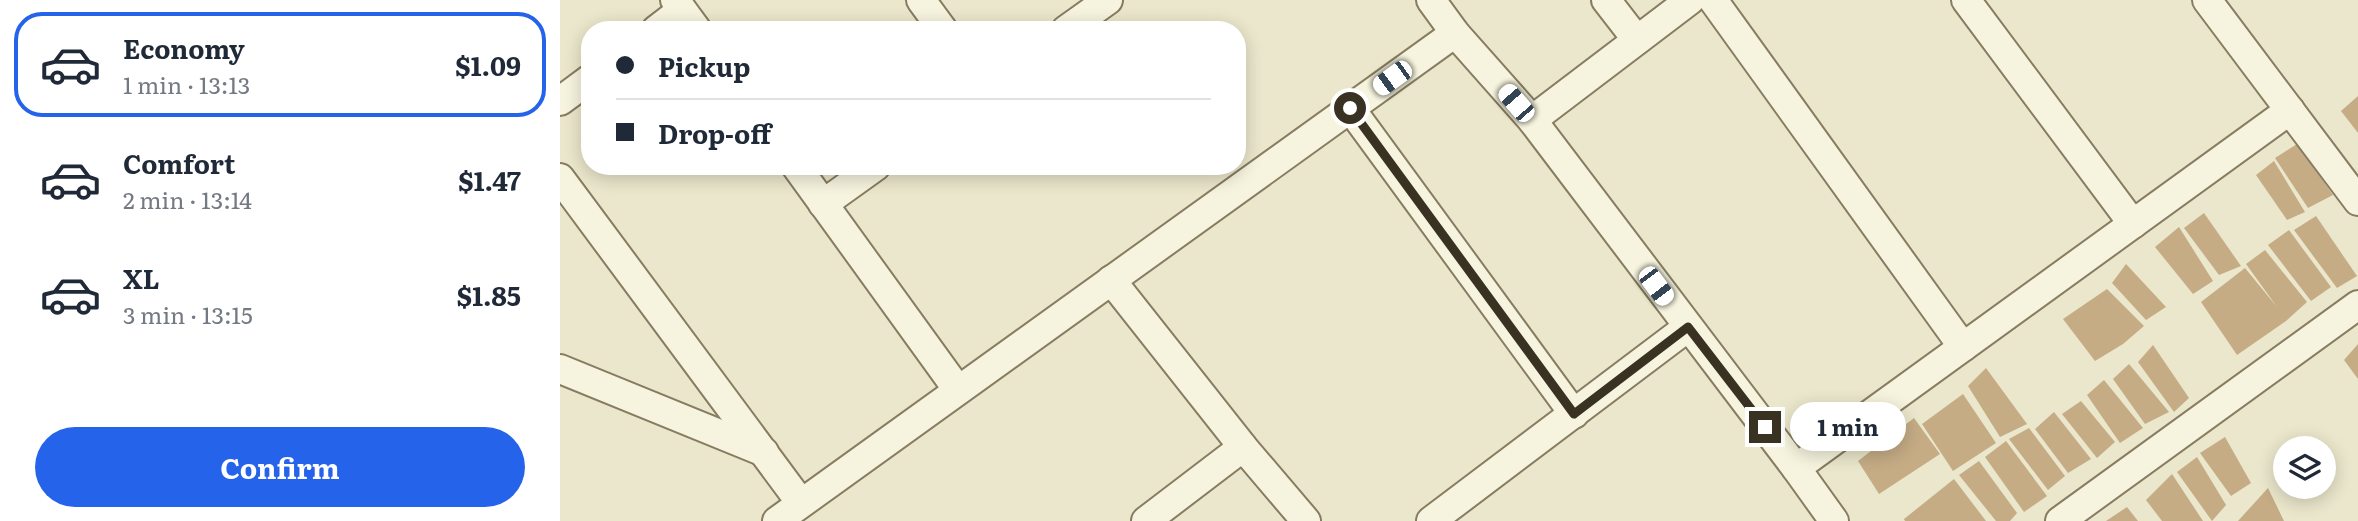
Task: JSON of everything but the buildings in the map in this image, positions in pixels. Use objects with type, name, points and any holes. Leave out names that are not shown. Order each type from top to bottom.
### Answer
[{"type":"street","points":[[921,0],[936,21]]},
{"type":"street","points":[[1079,21],[1108,0]]},
{"type":"street","points":[[1431,0],[1455,33],[1532,120],[1797,468],[1834,521]]},
{"type":"street","points":[[1606,0],[1637,40]]},
{"type":"street","points":[[1532,120],[1690,0]]},
{"type":"street","points":[[1713,0],[1963,347]]},
{"type":"street","points":[[1966,0],[2133,224]]},
{"type":"street","points":[[2207,0],[2358,201]]},
{"type":"street","points":[[777,521],[1455,33]]},
{"type":"street","points":[[560,101],[581,86]]},
{"type":"street","points":[[1350,108],[1574,414]]},
{"type":"street","points":[[1797,468],[2290,110]]},
{"type":"street","points":[[802,175],[958,390]]},
{"type":"street","points":[[823,204],[863,175]]},
{"type":"street","points":[[560,178],[801,503]]},
{"type":"street","points":[[1111,280],[1243,447],[1306,521]]},
{"type":"street","points":[[2060,521],[2358,305]]},
{"type":"street","points":[[1431,521],[1688,327]]},
{"type":"street","points":[[560,369],[764,452]]},
{"type":"street","points":[[1146,521],[1243,447]]},
{"type":"route","points":[[1350,108],[1574,414],[1688,327],[1765,427]]}]
